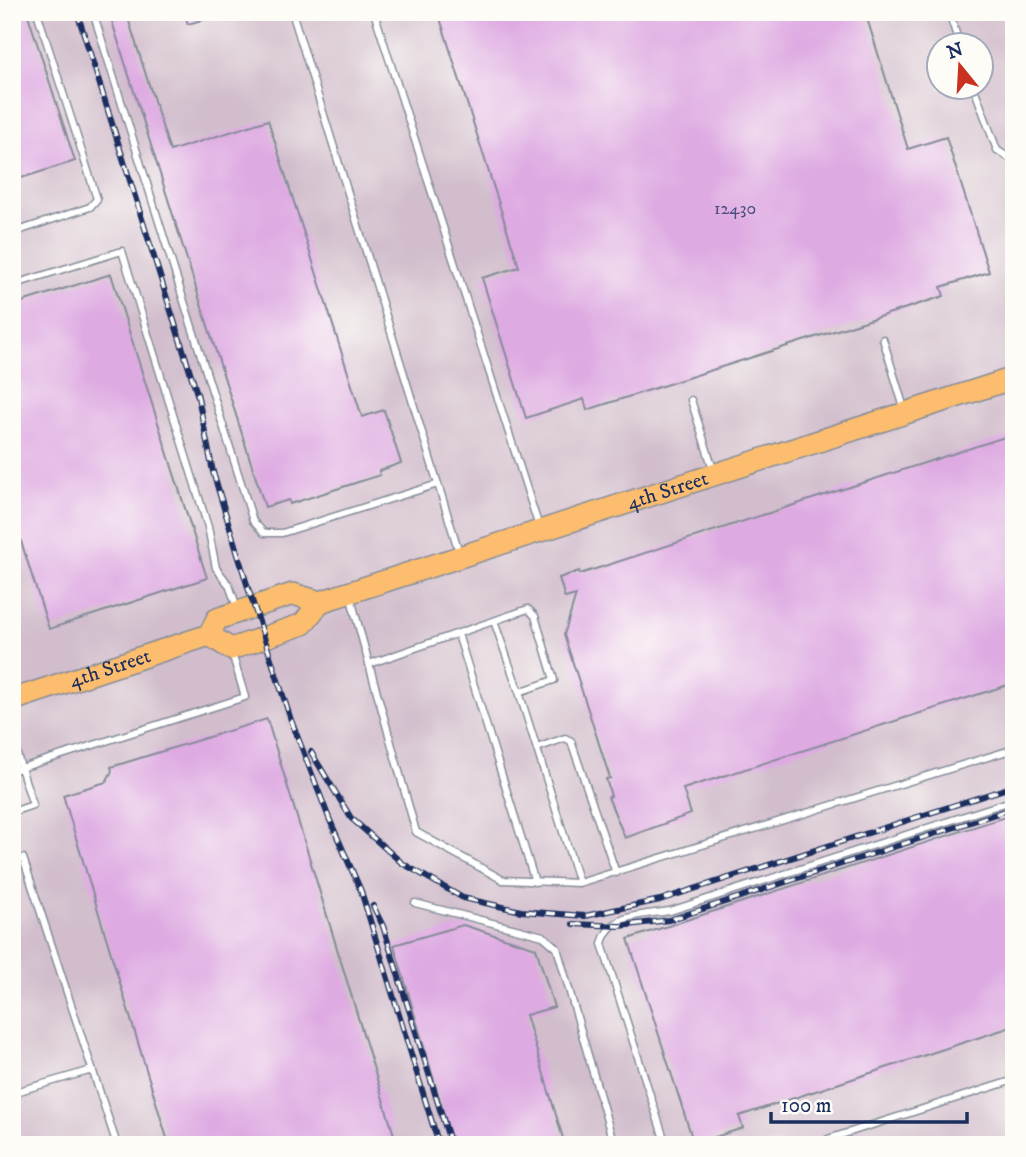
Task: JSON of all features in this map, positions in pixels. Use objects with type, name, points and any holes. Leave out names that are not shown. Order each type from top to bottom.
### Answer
[{"type":"main road","name":"4th Street","points":[[12,700],[209,635],[217,619],[238,611],[293,594],[320,602],[350,593],[1014,378]]},
{"type":"main road","name":"4th Street","points":[[231,649],[303,624],[320,602]]},
{"type":"main road","points":[[209,635],[231,649]]},
{"type":"street","points":[[12,1137],[15,1145]]},
{"type":"lane","points":[[12,233],[90,207],[97,199],[37,12]]},
{"type":"lane","points":[[93,12],[253,521],[264,533],[282,533],[438,484]]},
{"type":"lane","points":[[292,12],[460,557]]},
{"type":"lane","points":[[374,12],[541,531]]},
{"type":"lane","points":[[949,12],[955,32]]},
{"type":"lane","points":[[979,102],[997,150],[1014,161]]},
{"type":"lane","points":[[12,285],[121,251],[208,527],[216,568],[229,585],[238,611]]},
{"type":"lane","points":[[883,340],[906,414]]},
{"type":"lane","points":[[691,400],[715,475]]},
{"type":"lane","points":[[350,593],[416,832],[503,880],[579,883],[1014,749]]},
{"type":"lane","points":[[369,664],[528,610],[535,616],[554,680],[519,692]]},
{"type":"lane","points":[[494,621],[579,883]]},
{"type":"lane","points":[[458,634],[535,882]]},
{"type":"lane","points":[[12,770],[245,697],[231,649]]},
{"type":"lane","points":[[12,737],[33,805],[12,812]]},
{"type":"lane","points":[[537,748],[565,738],[571,741],[616,873]]},
{"type":"lane","points":[[666,1145],[601,944],[604,934],[614,922],[670,911],[1014,800]]},
{"type":"lane","points":[[12,861],[23,858],[117,1145]]},
{"type":"lane","points":[[415,903],[543,936],[553,942],[557,948],[614,1145]]},
{"type":"lane","points":[[12,1093],[92,1070]]},
{"type":"lane","points":[[827,1145],[828,1139],[1014,1080]]},
{"type":"shaded area","points":[[12,12],[1014,12],[1014,1145],[12,1145]]},
{"type":"building","points":[[12,12],[27,12],[75,161],[12,181]]},
{"type":"building","points":[[109,12],[126,12],[170,151],[268,120],[362,417],[384,410],[401,463],[379,471],[380,475],[290,504],[289,500],[265,507]]},
{"type":"building","points":[[184,12],[217,12],[218,15],[188,24]]},
{"type":"building","points":[[438,12],[865,12],[908,149],[946,137],[989,272],[941,287],[944,296],[587,410],[584,399],[526,418],[482,278],[519,267]]},
{"type":"building","points":[[111,274],[207,578],[49,629],[12,513],[12,305]]},
{"type":"building","points":[[1014,434],[1014,683],[683,789],[691,814],[625,838],[608,797],[611,796],[606,779],[610,778],[564,635],[576,595],[565,598],[559,578],[579,571],[580,574]]},
{"type":"building","points":[[267,719],[397,1145],[169,1145],[63,795],[106,782],[112,771],[111,767]]},
{"type":"building","points":[[1014,814],[1014,1026],[739,1116],[743,1128],[694,1144],[628,939]]},
{"type":"building","points":[[463,925],[536,948],[554,1007],[526,1015],[565,1145],[453,1145],[394,945]]},
{"type":"railway","points":[[77,12],[198,397],[213,472],[249,591],[291,720],[361,891],[439,1145]]},
{"type":"railway","points":[[311,752],[351,818],[402,863],[463,898],[521,911],[585,916],[660,900],[1014,786]]},
{"type":"railway","points":[[573,924],[620,926],[669,920],[1014,808]]},
{"type":"railway","points":[[373,906],[383,926],[451,1145]]}]
